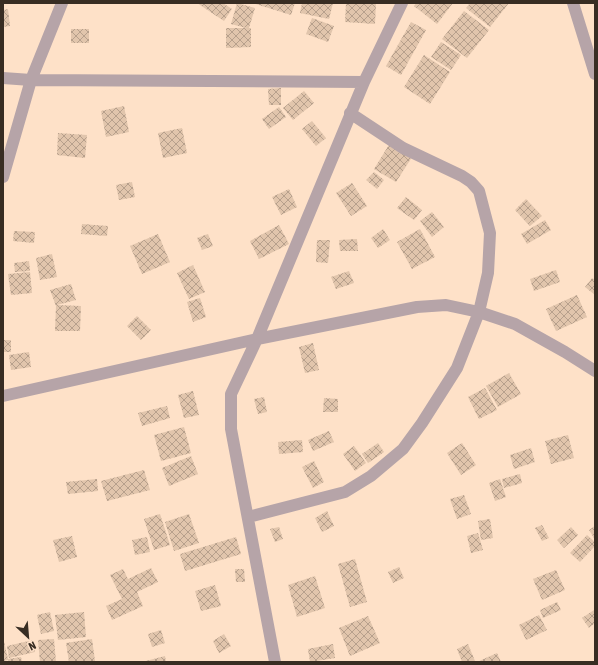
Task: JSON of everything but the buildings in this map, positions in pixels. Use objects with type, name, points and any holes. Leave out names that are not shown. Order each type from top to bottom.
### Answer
[{"type":"street","points":[[3,176],[31,80],[62,3]]},
{"type":"street","points":[[275,662],[231,429],[230,412],[232,394],[257,339],[350,113],[402,3]]},
{"type":"street","points":[[573,3],[595,74]]},
{"type":"street","points":[[3,78],[31,80],[364,82]]},
{"type":"street","points":[[248,517],[345,492],[371,476],[403,450],[457,368],[479,312],[488,273],[490,233],[479,191],[462,176],[403,148],[350,113]]},
{"type":"street","points":[[3,396],[257,339],[417,307],[446,305],[479,312],[515,324],[595,371]]}]
